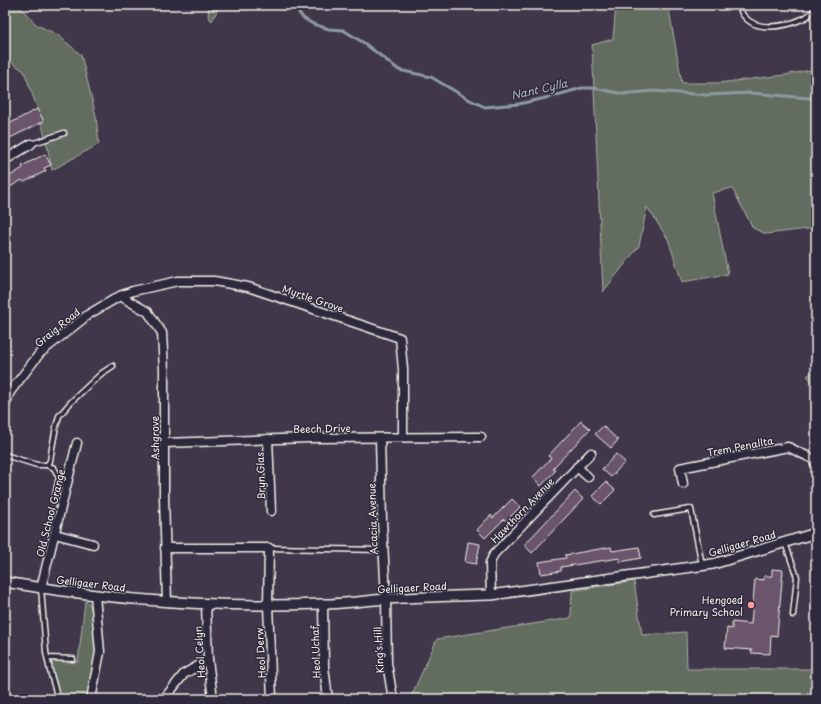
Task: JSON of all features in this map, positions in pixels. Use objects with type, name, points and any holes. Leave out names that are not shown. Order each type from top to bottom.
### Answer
[{"type":"street","points":[[6,157],[31,144]]},
{"type":"street","name":"Myrtle Grove","points":[[120,296],[133,291],[178,281],[214,281],[248,287],[400,338],[403,369],[403,437]]},
{"type":"street","name":"Graig Road","points":[[5,406],[10,392],[40,353],[90,314],[120,296]]},
{"type":"street","name":"Ashgrove","points":[[120,296],[148,312],[162,333],[164,370],[164,497],[167,602]]},
{"type":"street","name":"Beech Drive","points":[[164,443],[268,439],[481,437]]},
{"type":"street","name":"Acacia Avenue","points":[[380,438],[386,599]]},
{"type":"street","name":"Bryn Glas","points":[[268,439],[271,511]]},
{"type":"street","name":"Old School Grange","points":[[41,588],[77,443]]},
{"type":"street","name":"Trem Penallta","points":[[683,484],[680,468],[788,447],[813,459],[816,465]]},
{"type":"street","name":"Hawthorn Avenue","points":[[491,596],[490,563],[494,554],[590,453]]},
{"type":"street","points":[[577,467],[588,477]]},
{"type":"street","name":"Gelligaer Road","points":[[5,582],[128,599],[206,604],[323,604],[386,599],[491,596],[713,564],[816,533]]},
{"type":"street","points":[[55,534],[93,544]]},
{"type":"street","points":[[166,548],[270,548]]},
{"type":"street","name":"Heol Derw","points":[[270,548],[268,605],[272,699]]},
{"type":"street","points":[[91,699],[100,652],[95,595]]},
{"type":"street","name":"King's Hill","points":[[386,599],[387,663],[393,699]]},
{"type":"street","name":"Heol Celyn","points":[[206,604],[208,660],[213,699]]},
{"type":"street","name":"Heol Uchaf","points":[[323,604],[324,667],[328,699]]},
{"type":"street","points":[[164,699],[184,674],[208,660]]},
{"type":"lane","points":[[740,5],[742,14],[746,19],[751,23],[764,27],[782,25],[801,20],[816,8]]},
{"type":"lane","points":[[31,144],[64,133]]},
{"type":"lane","points":[[48,465],[56,427],[60,416],[71,402],[88,385],[113,366]]},
{"type":"lane","points":[[5,455],[37,464],[48,465],[54,468],[59,477],[54,501]]},
{"type":"lane","points":[[654,515],[690,508],[692,509],[702,565]]},
{"type":"lane","points":[[785,542],[797,577],[793,615]]},
{"type":"lane","points":[[270,548],[384,550]]},
{"type":"lane","points":[[41,588],[44,631],[48,658],[58,699]]},
{"type":"lane","points":[[48,658],[73,659]]},
{"type":"green space","points":[[5,5],[18,5],[37,25],[58,35],[81,55],[96,116],[99,144],[52,170],[39,113],[24,71],[5,58]]},
{"type":"green space","points":[[209,5],[220,5],[212,21],[208,17]]},
{"type":"green space","points":[[616,5],[705,5],[669,10],[682,83],[718,83],[785,75],[816,69],[816,228],[766,234],[753,228],[732,188],[712,193],[728,274],[682,282],[668,239],[647,207],[639,246],[603,292],[592,45],[613,39]]},
{"type":"green space","points":[[816,369],[816,385],[807,376]]},
{"type":"green space","points":[[634,581],[642,635],[686,632],[687,669],[815,669],[814,699],[410,699],[437,639],[571,618],[572,591]]},
{"type":"green space","points":[[85,601],[89,603],[95,619],[98,652],[89,699],[61,699],[54,679],[52,664],[54,660],[78,662]]},
{"type":"building","points":[[37,109],[44,121],[10,138],[5,126]]},
{"type":"building","points":[[45,154],[51,165],[44,168],[46,171],[24,182],[22,180],[5,190],[5,179],[23,168],[22,166]]},
{"type":"building","points":[[581,421],[590,429],[553,468],[555,471],[541,486],[533,477],[551,458],[548,456]]},
{"type":"building","points":[[603,426],[618,440],[611,448],[595,434]]},
{"type":"building","points":[[616,454],[625,462],[611,477],[602,469]]},
{"type":"building","points":[[606,482],[615,490],[601,504],[592,496]]},
{"type":"building","points":[[575,491],[583,499],[532,553],[524,545]]},
{"type":"building","points":[[512,499],[520,507],[506,521],[504,519],[485,538],[477,530],[491,515],[493,518]]},
{"type":"building","points":[[468,542],[480,544],[476,564],[465,562]]},
{"type":"building","points":[[611,547],[612,551],[639,547],[641,558],[620,562],[620,558],[561,567],[561,571],[541,574],[539,562],[566,558],[565,555]]},
{"type":"building","points":[[772,569],[783,570],[777,636],[771,635],[770,654],[751,653],[752,650],[725,648],[727,628],[732,629],[732,622],[751,624],[755,579],[764,580],[764,576],[772,576]]},
{"type":"waterway","name":"Nant Cylla","points":[[297,5],[297,10],[303,18],[313,24],[329,29],[343,30],[364,43],[399,70],[431,77],[485,107],[519,104],[582,88],[594,88],[623,94],[653,91],[707,95],[751,93],[808,98],[816,97]]},
{"type":"place","name":"Hengoed Primary School","points":[[751,605]]}]
